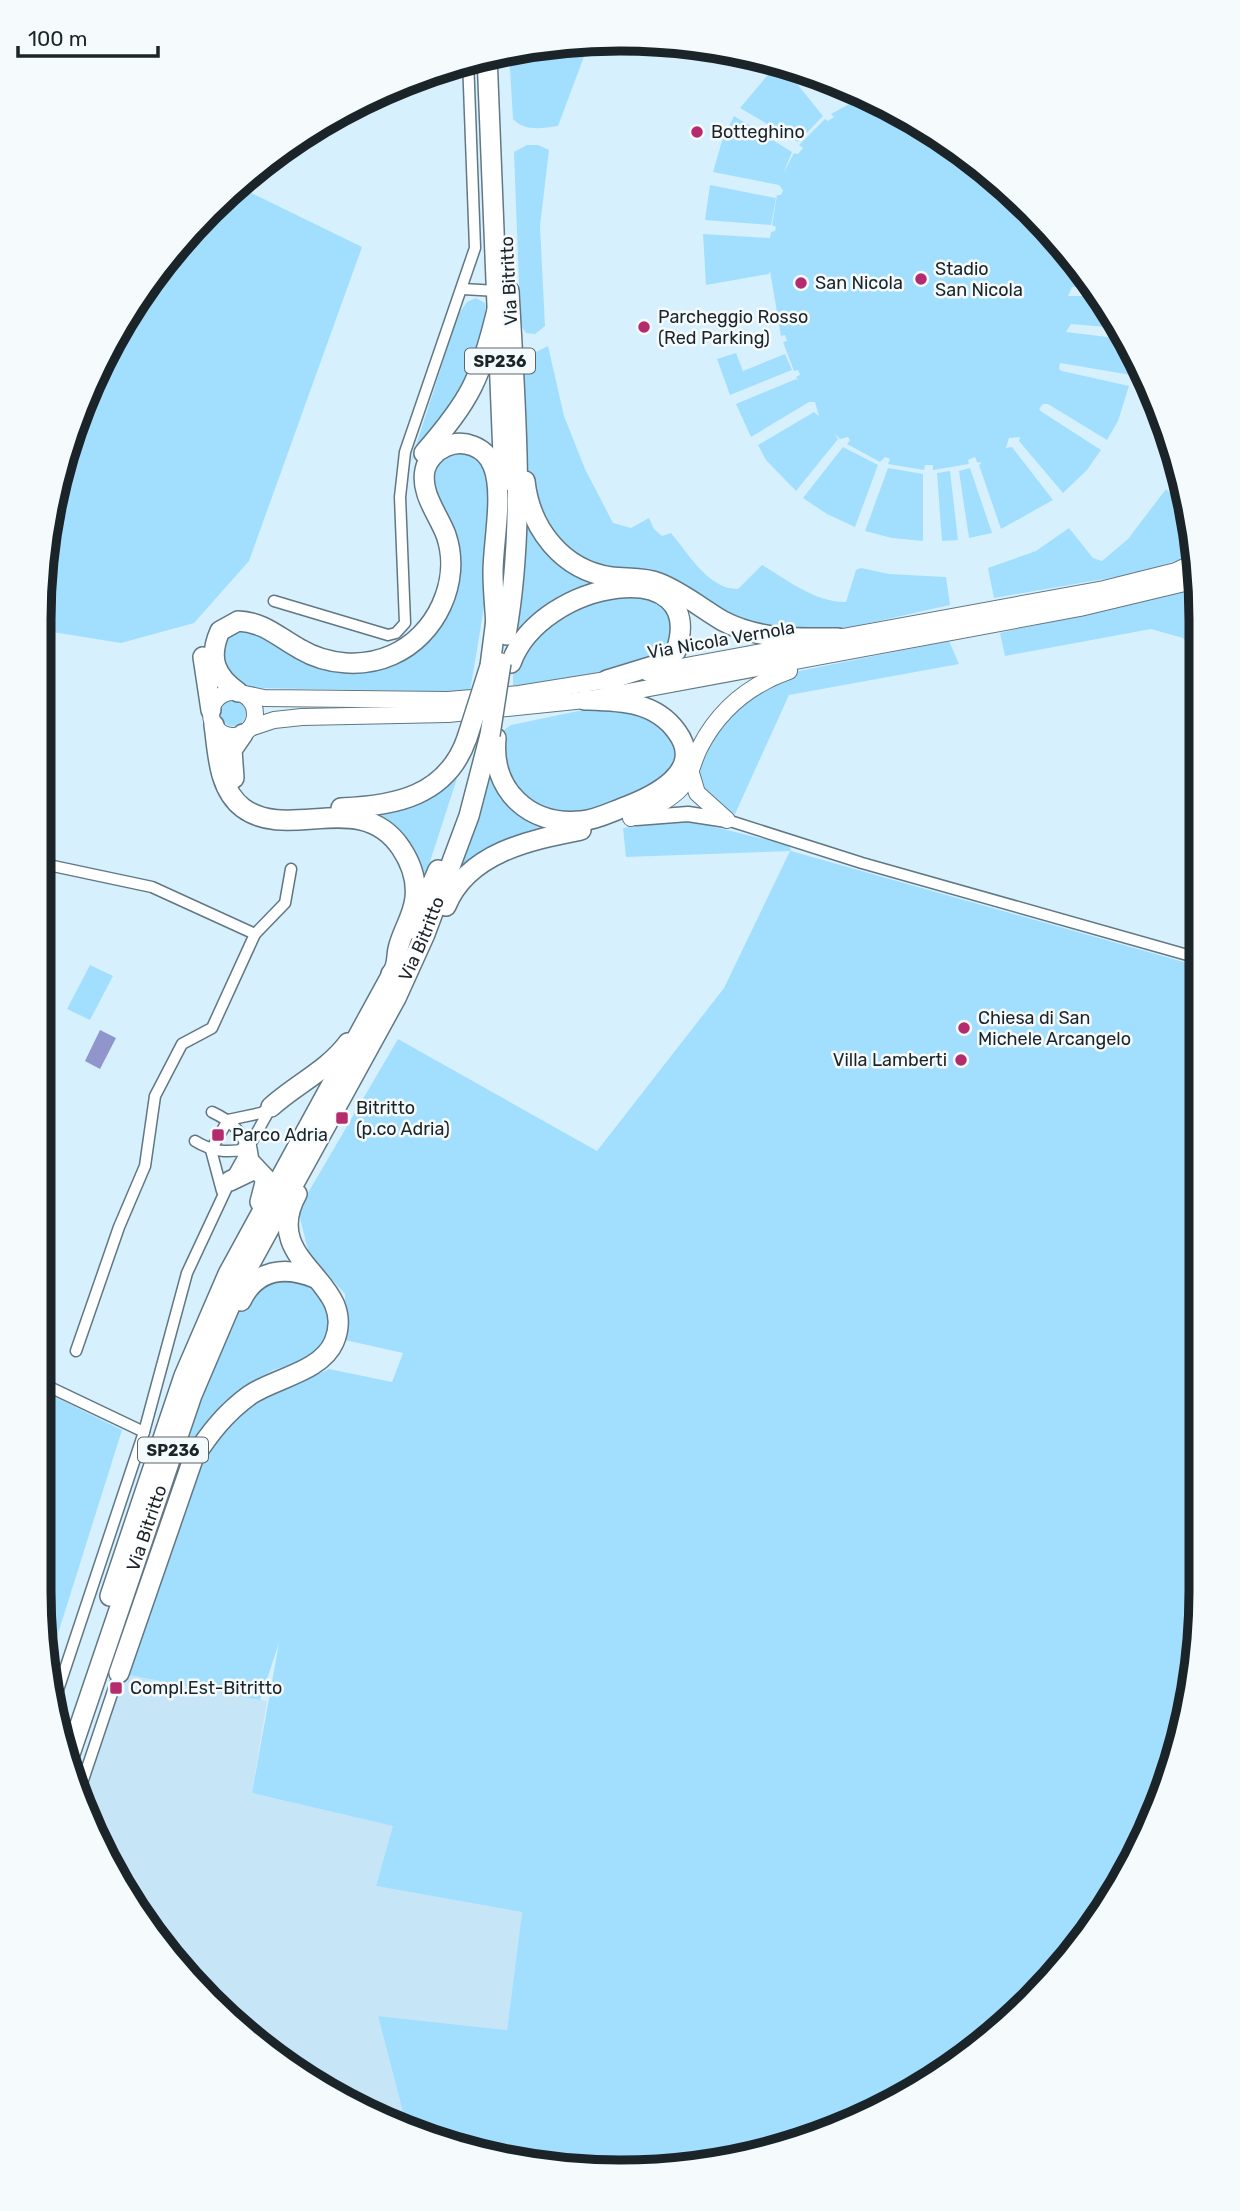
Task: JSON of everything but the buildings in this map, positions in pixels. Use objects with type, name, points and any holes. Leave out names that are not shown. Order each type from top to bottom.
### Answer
[{"type":"highway","name":"Via Bitritto","points":[[67,1723],[184,1376],[247,1238],[395,970],[439,866],[497,697],[515,567],[516,417],[499,64]]},
{"type":"highway","name":"Via Bitritto","points":[[73,1747],[192,1395],[241,1280],[396,998],[439,903],[469,816],[484,734],[501,664],[496,626],[504,475],[487,67]]},
{"type":"highway","points":[[479,69],[480,97],[490,149]]},
{"type":"highway","points":[[271,1107],[342,1051],[360,1025],[380,985],[395,970],[398,947],[412,914],[416,890],[408,859],[383,829],[364,820],[345,817],[278,819],[253,814],[243,808],[226,787],[203,661],[204,646],[215,623],[236,612],[260,614],[314,646],[352,655],[381,650],[403,640],[425,617],[437,592],[441,564],[437,537],[416,487],[417,462],[450,423],[471,392],[485,359],[497,301]]},
{"type":"highway","points":[[516,417],[526,495],[544,536],[561,555],[602,575],[656,582],[690,598],[726,622],[749,631],[837,647]]},
{"type":"highway","points":[[241,693],[225,683],[213,658],[220,631],[238,621],[265,626],[315,656],[353,664],[389,657],[408,648],[421,636],[442,604],[450,562],[446,536],[426,492],[425,467],[432,456],[452,444],[476,447],[486,454],[496,478],[493,573],[496,626]]},
{"type":"highway","points":[[501,664],[534,628],[567,603],[588,594],[628,588],[651,590],[666,598],[676,608],[681,623],[676,651],[656,665],[607,680]]},
{"type":"highway","points":[[247,731],[232,750],[236,784],[250,802],[279,809],[374,807],[412,799],[444,777],[484,734],[501,780],[511,797],[529,813],[545,819],[583,821],[649,798],[672,783],[682,768],[686,754],[681,737],[672,725],[637,702],[585,700]]},
{"type":"highway","points":[[368,1050],[386,1035],[449,899],[478,867],[521,843],[631,818]]},
{"type":"highway","points":[[218,1298],[233,1252],[265,1191],[265,1179],[249,1161],[247,1149]]},
{"type":"highway","points":[[119,1673],[193,1459],[206,1439],[234,1407],[275,1380],[303,1370],[324,1357],[334,1342],[338,1307],[294,1252],[288,1223],[293,1200],[311,1169],[311,1151]]},
{"type":"highway","points":[[227,1189],[255,1169]]},
{"type":"highway","points":[[176,1443],[246,1291],[265,1274],[277,1271],[290,1270],[316,1278]]},
{"type":"main road","name":"Via Nicola Vernola","points":[[1017,613],[1137,581],[1186,565]]},
{"type":"main road","name":"Via Nicola Vernola","points":[[247,731],[274,720],[302,717],[448,714],[585,700],[837,647],[1188,582]]},
{"type":"main road","points":[[631,818],[679,791],[691,773],[710,731],[722,714],[747,691],[837,647]]},
{"type":"main road","name":"Via Nicola Vernola","points":[[241,693],[264,698],[448,700],[519,694],[837,647]]},
{"type":"main road","points":[[241,693],[254,706],[256,714],[247,731],[230,736],[213,717],[218,697],[241,693]]},
{"type":"main road","points":[[691,773],[696,793],[727,820]]},
{"type":"street","points":[[274,601],[388,635],[396,633],[405,623],[400,497],[405,452],[475,248],[468,71]]},
{"type":"street","points":[[463,289],[497,301]]},
{"type":"street","points":[[631,818],[688,814],[727,820],[875,867],[1189,955]]},
{"type":"street","points":[[51,866],[152,887],[256,934]]},
{"type":"street","points":[[76,1351],[119,1227],[145,1166],[155,1096],[182,1044],[212,1028],[256,934],[285,903],[290,869]]},
{"type":"street","points":[[211,1150],[229,1120],[261,1113],[271,1107]]},
{"type":"street","points":[[59,1686],[144,1432],[187,1273],[247,1149],[271,1107]]},
{"type":"street","points":[[212,1112],[229,1120],[245,1140],[247,1149]]},
{"type":"street","points":[[195,1141],[211,1150],[232,1152],[247,1149]]},
{"type":"street","points":[[211,1150],[227,1189]]},
{"type":"street","points":[[51,1388],[144,1432]]},
{"type":"street","points":[[83,1780],[119,1673]]},
{"type":"shaded area","points":[[585,52],[558,126],[534,128],[523,126],[513,119],[510,62]]},
{"type":"shaded area","points":[[771,71],[792,78],[823,116],[798,142],[740,108]]},
{"type":"shaded area","name":"Stadio San Nicola","points":[[854,101],[905,127],[967,168],[1023,217],[1048,245],[1081,287],[1072,287],[1068,296],[1088,296],[1108,327],[1071,324],[1066,332],[1115,338],[1132,370],[1131,375],[1060,363],[1059,369],[1062,371],[1129,386],[1118,421],[1107,440],[1048,404],[1043,404],[1039,409],[1042,412],[1101,450],[1087,470],[1063,493],[1019,441],[1020,437],[1009,438],[1006,448],[1012,447],[1053,500],[1001,529],[979,465],[982,463],[977,462],[975,457],[968,460],[969,464],[933,470],[933,465],[925,465],[924,470],[888,464],[890,459],[885,457],[880,462],[847,444],[850,440],[848,437],[840,439],[834,433],[838,439],[796,491],[766,460],[758,445],[814,412],[819,416],[815,402],[809,402],[751,437],[736,404],[796,379],[798,381],[796,377],[800,375],[798,370],[794,371],[783,342],[787,341],[785,335],[781,336],[770,271],[769,274],[706,285],[703,234],[770,238],[776,227],[772,225],[777,195],[781,195],[783,190],[779,185],[713,172],[722,141],[734,116],[792,152],[783,174],[794,153],[798,154],[803,148],[799,145],[825,119],[828,121],[834,117],[831,114]]},
{"type":"shaded area","points":[[527,145],[538,145],[549,150],[540,226],[545,326],[535,334],[526,333],[522,327],[520,310],[514,152]]},
{"type":"shaded area","points":[[710,185],[776,198],[771,225],[705,220]]},
{"type":"shaded area","points":[[247,191],[362,247],[249,561],[194,623],[121,643],[51,632],[56,546],[70,473],[94,402],[127,335],[168,273],[217,217]]},
{"type":"shaded area","points":[[476,298],[485,303],[486,308],[478,367],[411,461],[458,315],[467,302]]},
{"type":"shaded area","points":[[548,346],[564,416],[585,469],[613,523],[631,528],[649,518],[654,529],[662,536],[671,533],[700,569],[727,588],[738,589],[762,565],[813,595],[846,602],[856,570],[861,568],[889,574],[946,577],[950,605],[852,627],[816,631],[788,628],[755,624],[574,561],[529,504],[518,369],[526,357]]},
{"type":"shaded area","points":[[736,353],[743,371],[785,354],[792,370],[730,395],[717,359]]},
{"type":"shaded area","points":[[461,447],[487,460],[492,517],[488,576],[470,692],[251,688],[226,678],[221,646],[228,630],[270,634],[374,664],[448,602],[429,469]]},
{"type":"shaded area","points":[[843,447],[878,465],[855,527],[827,514],[803,498]]},
{"type":"shaded area","points":[[888,468],[923,474],[923,541],[892,538],[865,531]]},
{"type":"shaded area","points":[[970,468],[992,533],[969,538],[959,471]]},
{"type":"shaded area","points":[[950,471],[958,540],[942,541],[937,473]]},
{"type":"shaded area","points":[[1166,489],[1176,499],[1185,558],[1139,573],[994,598],[988,568],[1036,551],[1069,528],[1093,558],[1102,561],[1128,539]]},
{"type":"shaded area","points":[[525,510],[601,582],[516,642]]},
{"type":"shaded area","points":[[1188,589],[1189,646],[1183,638],[1151,629],[1005,656],[1000,633]]},
{"type":"shaded area","points":[[654,592],[674,616],[668,650],[642,665],[513,687],[513,658],[560,607]]},
{"type":"shaded area","points":[[949,641],[959,664],[789,695],[735,814],[706,799],[698,768],[713,731],[727,713],[794,672]]},
{"type":"shaded area","points":[[233,700],[242,704],[246,713],[242,722],[233,726],[224,722],[220,713],[224,704]]},
{"type":"shaded area","points":[[607,705],[625,707],[671,730],[676,753],[673,767],[664,779],[636,797],[599,809],[550,816],[511,783],[501,741],[504,730],[511,725]]},
{"type":"shaded area","points":[[492,763],[552,826],[457,877]]},
{"type":"shaded area","points":[[459,772],[426,874],[423,876],[373,819],[374,811]]},
{"type":"shaded area","points":[[686,820],[789,845],[791,851],[1189,963],[1189,1591],[1188,1628],[1178,1702],[1170,1738],[1146,1809],[1131,1843],[1093,1907],[1072,1938],[1023,1994],[967,2043],[936,2064],[872,2102],[838,2117],[767,2141],[731,2149],[657,2159],[620,2160],[583,2159],[509,2149],[473,2141],[404,2118],[378,2016],[507,2030],[522,1912],[376,1886],[393,1826],[252,1793],[279,1643],[260,1700],[129,1675],[200,1467],[219,1437],[253,1398],[267,1398],[329,1369],[392,1382],[403,1353],[345,1340],[345,1294],[309,1254],[298,1210],[398,1039],[597,1151],[724,988],[790,851],[626,857],[623,828]]},
{"type":"shaded area","points":[[90,965],[113,976],[90,1020],[67,1009]]},
{"type":"shaded area","points":[[100,1030],[116,1038],[100,1069],[85,1061]]},
{"type":"shaded area","points":[[265,1274],[327,1290],[330,1332],[320,1347],[305,1361],[273,1370],[223,1403],[181,1465],[199,1406],[234,1316]]},
{"type":"shaded area","points":[[51,1395],[122,1430],[54,1646],[51,1591]]},
{"type":"shaded area","points":[[119,1673],[267,1701],[252,1793],[394,1826],[376,1886],[522,1911],[507,2030],[378,2016],[404,2118],[335,2084],[273,2043],[245,2019],[217,1994],[168,1938],[127,1876],[109,1843],[83,1780]]},
{"type":"place","name":"Botteghino","points":[[697,132]]},
{"type":"place","name":"Stadio San Nicola","points":[[921,279]]},
{"type":"place","name":"San Nicola","points":[[801,283]]},
{"type":"place","name":"Parcheggio Rosso (Red Parking)","points":[[644,327]]},
{"type":"place","name":"Chiesa di San Michele Arcangelo","points":[[964,1028]]},
{"type":"place","name":"Villa Lamberti","points":[[961,1060]]},
{"type":"place","name":"Bitritto (p.co Adria)","points":[[342,1118]]},
{"type":"place","name":"Parco Adria","points":[[218,1135]]},
{"type":"place","name":"Compl.Est-Bitritto","points":[[116,1688]]}]
